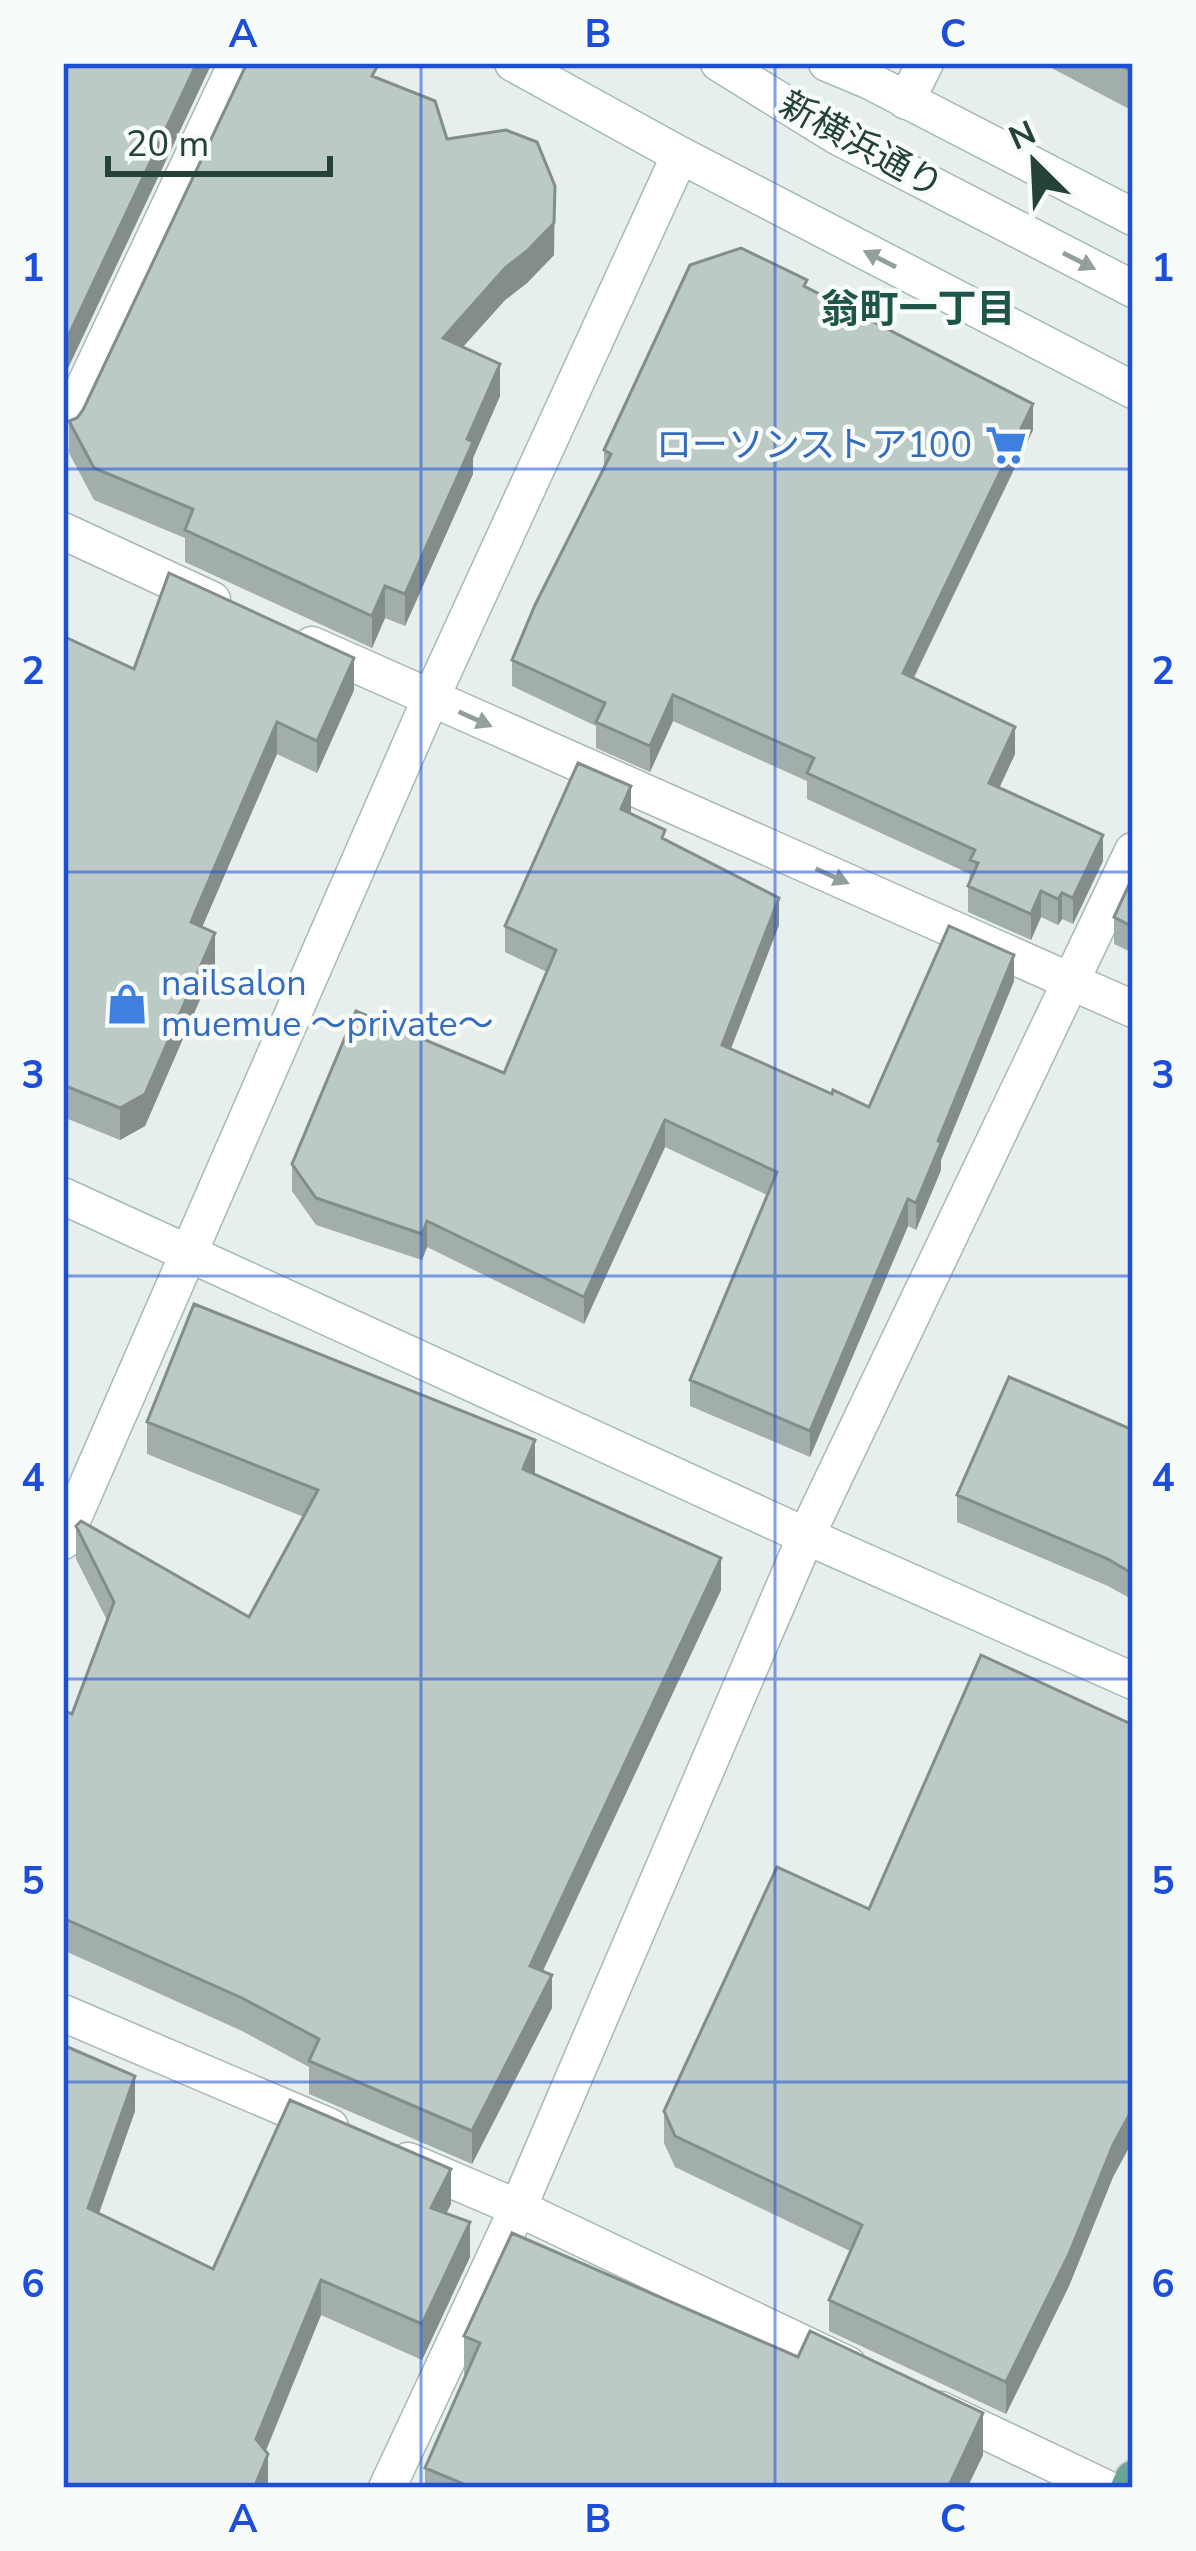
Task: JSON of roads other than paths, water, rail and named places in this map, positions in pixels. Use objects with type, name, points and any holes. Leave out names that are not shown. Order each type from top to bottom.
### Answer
[{"type":"main road","points":[[1129,2488],[1133,2479]]},
{"type":"street","points":[[63,432],[237,63]]},
{"type":"street","points":[[513,63],[1133,390]]},
{"type":"street","name":"新横浜通り","points":[[719,63],[836,136],[1133,290]]},
{"type":"street","points":[[827,63],[1133,217]]},
{"type":"street","points":[[906,100],[925,63]]},
{"type":"street","points":[[63,1540],[430,700],[680,155]]},
{"type":"street","points":[[63,531],[236,610]]},
{"type":"street","points":[[279,630],[1133,1009]]},
{"type":"street","points":[[387,2488],[518,2208],[806,1536],[1133,851]]},
{"type":"street","points":[[63,1196],[1133,1681]]},
{"type":"street","points":[[63,2013],[518,2208],[877,2379]]},
{"type":"street","points":[[919,2399],[1105,2488]]},
{"type":"place","name":"ローソンストア100","points":[[1006,445]]},
{"type":"place","name":"nailsalon muemue ～private～","points":[[127,1004]]},
{"type":"district","name":"翁町一丁目","points":[[918,309]]}]
